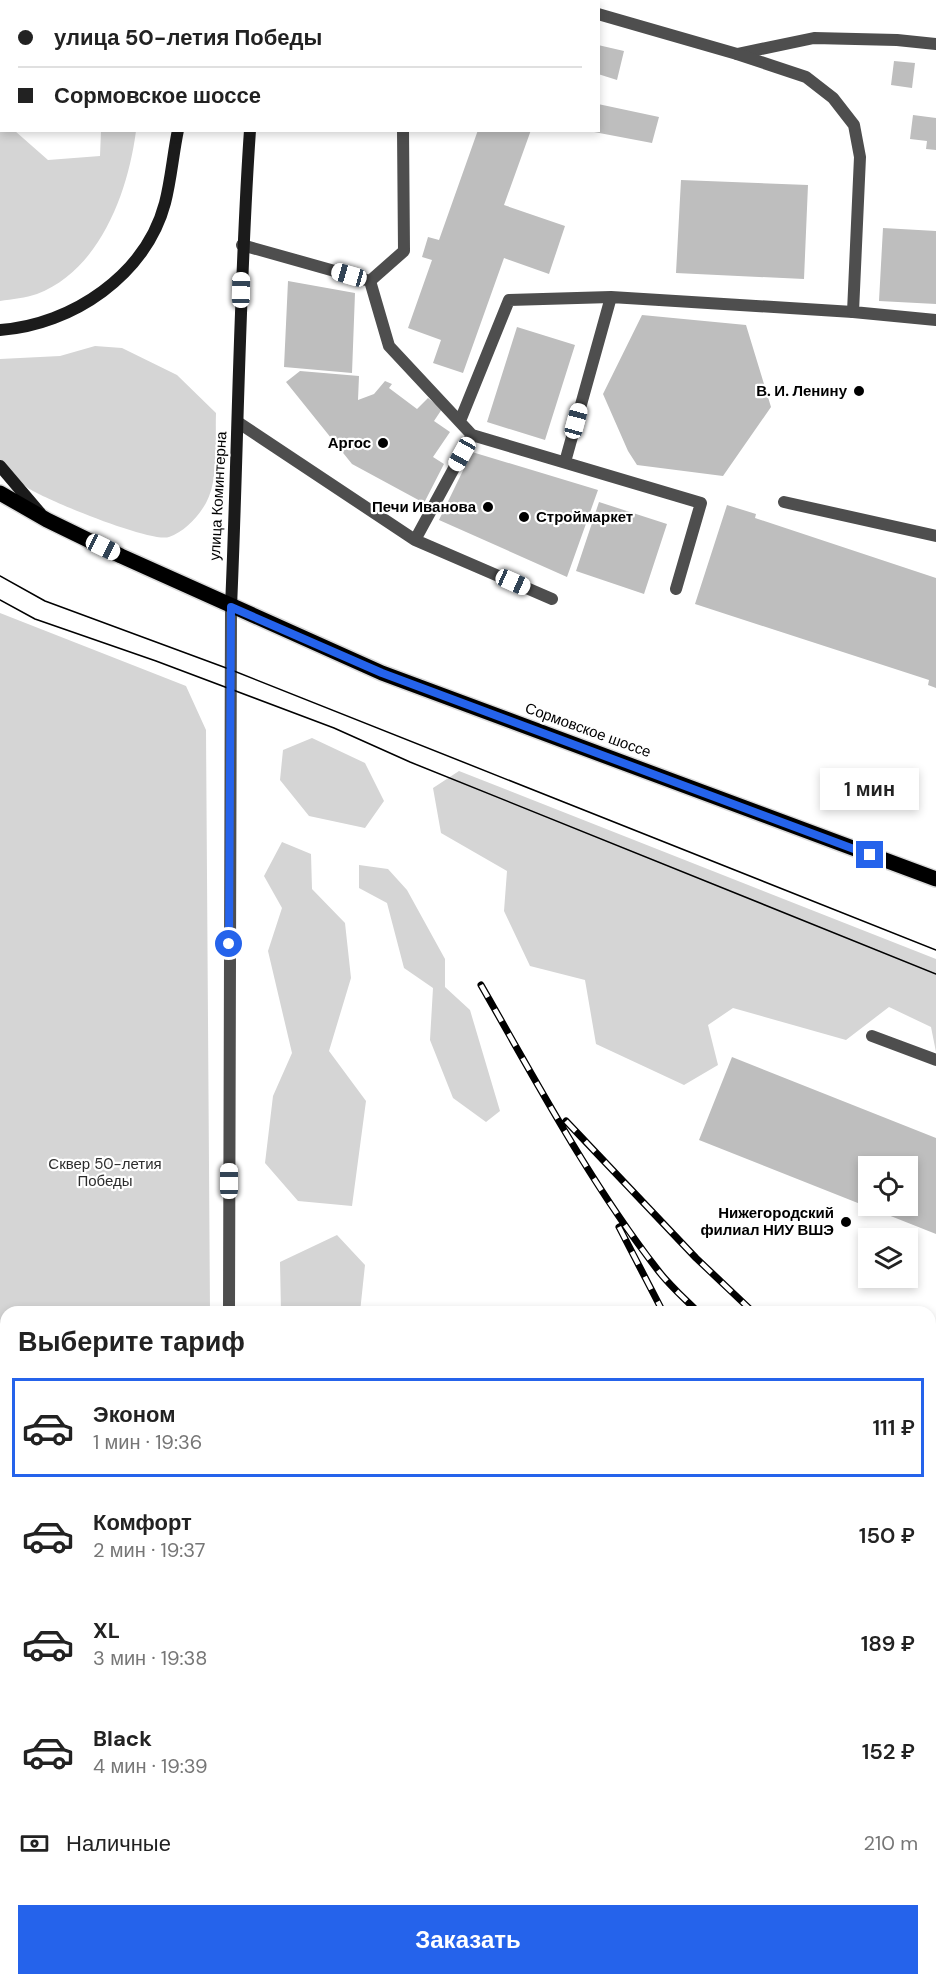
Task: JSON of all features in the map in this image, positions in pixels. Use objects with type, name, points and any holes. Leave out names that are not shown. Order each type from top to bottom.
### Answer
[{"type":"main road","points":[[0,330],[36,324],[73,312],[103,292],[127,270],[151,236],[165,205],[178,132]]},
{"type":"main road","name":"улица Коминтерна","points":[[231,607],[239,423],[242,245],[250,132]]},
{"type":"main road","points":[[0,466],[47,520]]},
{"type":"main road","points":[[0,493],[47,520],[231,607]]},
{"type":"main road","name":"Сормовское шоссе","points":[[231,607],[382,673],[936,879]]},
{"type":"street","points":[[600,15],[737,54],[806,77],[833,98],[854,125],[860,157],[853,312]]},
{"type":"street","points":[[737,54],[814,38],[897,40],[936,44]]},
{"type":"street","points":[[370,281],[404,251],[403,132]]},
{"type":"street","points":[[242,245],[370,281]]},
{"type":"street","points":[[370,281],[389,346],[472,435],[701,503],[676,589]]},
{"type":"street","points":[[565,462],[611,297]]},
{"type":"street","points":[[460,421],[509,300],[611,297],[853,312],[936,320]]},
{"type":"street","points":[[239,423],[415,540],[552,599]]},
{"type":"street","points":[[415,540],[472,435]]},
{"type":"street","points":[[784,502],[936,536]]},
{"type":"street","points":[[229,1306],[231,607]]},
{"type":"street","points":[[872,1036],[936,1060]]},
{"type":"green space","points":[[0,132],[16,132],[48,160],[100,156],[101,132],[136,132],[126,179],[118,203],[94,248],[78,267],[59,283],[37,294],[0,301]]},
{"type":"green space","points":[[95,346],[122,348],[177,375],[216,413],[216,459],[210,493],[195,519],[180,532],[169,537],[142,534],[55,502],[28,488],[0,464],[0,359],[60,356]]},
{"type":"green space","name":"Сквер 50-летия Победы","points":[[0,613],[186,686],[206,730],[210,1306],[0,1306]]},
{"type":"green space","points":[[312,738],[365,763],[384,801],[365,828],[309,816],[280,780],[283,750]]},
{"type":"green space","points":[[459,771],[936,959],[936,1052],[931,1027],[889,1007],[846,1040],[733,1008],[708,1025],[718,1065],[684,1085],[596,1044],[585,980],[530,966],[504,911],[507,871],[441,833],[433,788]]},
{"type":"green space","points":[[282,842],[311,854],[312,889],[345,923],[351,978],[329,1051],[366,1101],[352,1206],[298,1201],[265,1163],[273,1096],[292,1053],[268,951],[282,908],[264,876]]},
{"type":"green space","points":[[359,865],[388,869],[407,890],[445,959],[445,987],[470,1010],[500,1111],[486,1122],[453,1098],[430,1040],[433,988],[404,968],[387,903],[359,888]]},
{"type":"green space","points":[[337,1235],[365,1265],[361,1306],[281,1306],[280,1262]]},
{"type":"building","points":[[600,45],[624,51],[617,80],[600,75]]},
{"type":"building","points":[[894,61],[915,63],[912,88],[891,85]]},
{"type":"building","points":[[600,104],[659,117],[652,143],[594,132],[600,132]]},
{"type":"building","points":[[913,115],[936,118],[936,150],[926,149],[927,141],[910,139]]},
{"type":"building","points":[[477,132],[530,132],[504,205],[565,226],[549,274],[504,258],[463,373],[433,363],[441,340],[408,328],[432,260],[422,257],[428,237],[439,240]]},
{"type":"building","points":[[681,180],[808,185],[804,279],[676,273]]},
{"type":"building","points":[[883,228],[936,231],[936,304],[879,301]]},
{"type":"building","points":[[288,281],[355,293],[352,373],[284,367]]},
{"type":"building","points":[[642,315],[746,325],[771,407],[723,476],[637,465],[628,451],[603,394]]},
{"type":"building","points":[[517,327],[575,345],[545,440],[487,422]]},
{"type":"building","points":[[300,371],[359,376],[358,400],[374,394],[385,381],[392,384],[389,388],[417,409],[428,398],[442,409],[434,421],[450,432],[433,457],[444,464],[424,503],[352,464],[286,382]]},
{"type":"building","points":[[472,452],[598,490],[567,577],[439,520]]},
{"type":"building","points":[[599,502],[667,524],[644,594],[576,571]]},
{"type":"building","points":[[727,505],[756,514],[755,518],[936,578],[936,688],[928,685],[929,680],[695,604]]},
{"type":"building","points":[[732,1057],[936,1138],[936,1234],[891,1216],[918,1216],[918,1156],[858,1156],[858,1203],[699,1140]]},
{"type":"tram line","points":[[0,576],[45,601],[229,669],[936,950]]},
{"type":"tram line","points":[[0,600],[35,619],[156,661],[334,728],[410,762],[936,974]]},
{"type":"railway","points":[[481,985],[564,1130],[609,1201],[662,1275],[692,1306]]},
{"type":"railway","points":[[566,1121],[696,1258],[747,1306]]},
{"type":"railway","points":[[619,1227],[660,1306]]},
{"type":"place","name":"В. И. Ленину","points":[[859,391]]},
{"type":"place","name":"Аргос","points":[[383,443]]},
{"type":"place","name":"Печи Иванова","points":[[488,507]]},
{"type":"place","name":"Строймаркет","points":[[524,517]]},
{"type":"place","name":"Нижегородский филиал НИУ ВШЭ","points":[[846,1222]]},
{"type":"route","points":[[229,944],[231,607],[382,673],[870,855]]}]
